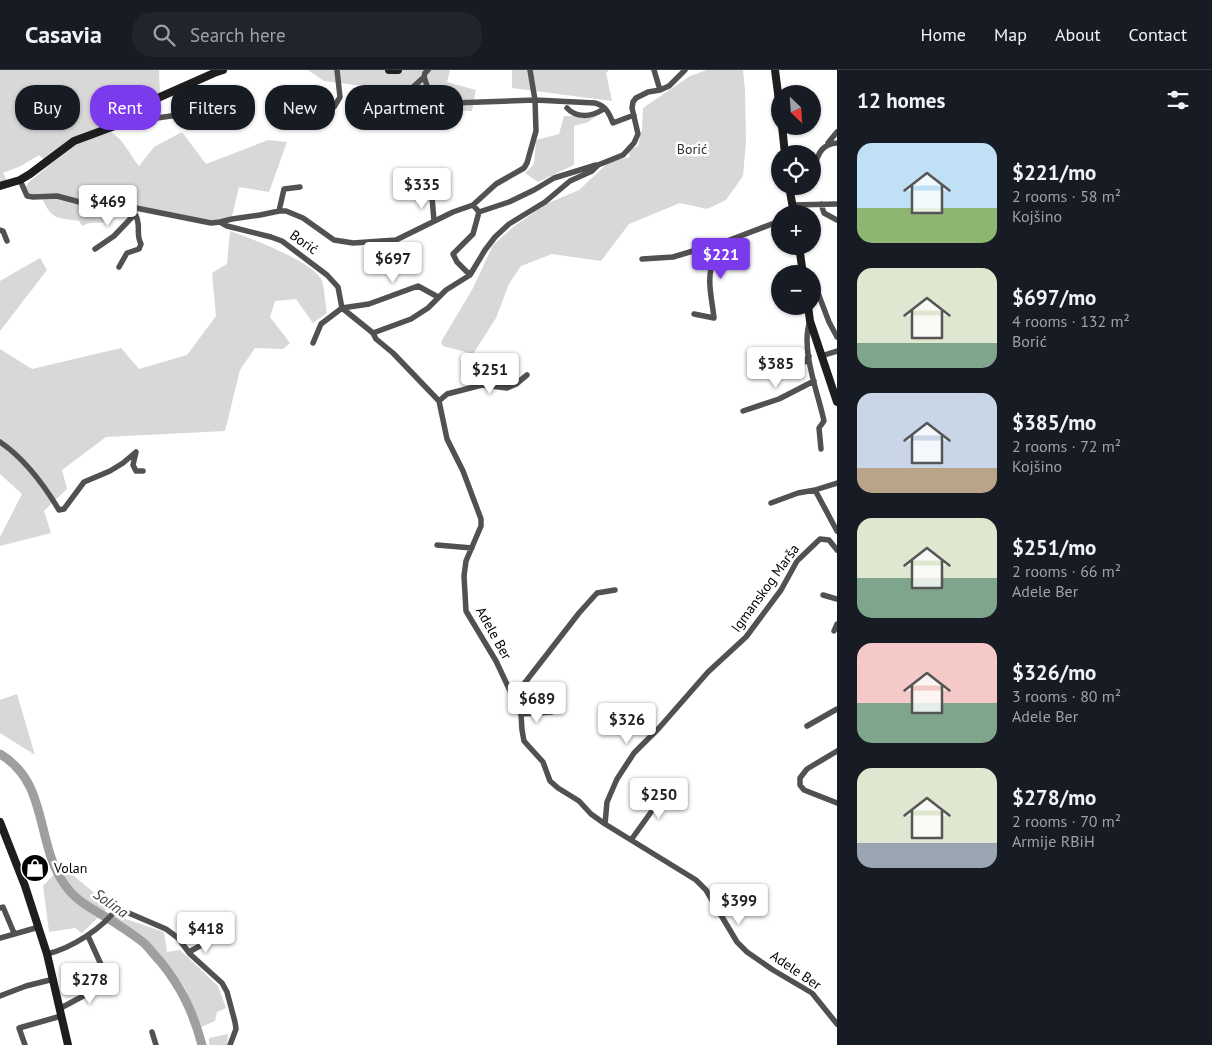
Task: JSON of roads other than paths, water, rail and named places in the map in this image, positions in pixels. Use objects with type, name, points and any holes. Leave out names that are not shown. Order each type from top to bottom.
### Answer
[{"type":"street","points":[[161,97],[223,70]]},
{"type":"street","points":[[335,105],[340,97],[337,70]]},
{"type":"street","points":[[389,70],[398,70]]},
{"type":"street","points":[[428,70],[424,73],[424,78],[430,94],[438,100],[453,104],[535,100],[596,102],[607,110],[614,123],[634,115]]},
{"type":"street","points":[[20,180],[28,196],[33,197],[57,196],[91,205],[132,207],[211,223],[279,210],[303,218],[334,240],[353,243],[384,239],[396,240],[434,221],[473,205],[496,184],[524,168],[536,131],[535,100],[530,70]]},
{"type":"street","points":[[654,70],[660,90]]},
{"type":"street","points":[[479,212],[509,202],[554,178],[623,155],[634,143],[638,134],[633,102],[636,98],[648,92],[660,90],[674,83],[685,70]]},
{"type":"street","points":[[775,70],[777,85]]},
{"type":"street","points":[[416,85],[424,78]]},
{"type":"street","points":[[568,108],[574,114],[592,115],[602,110],[603,106]]},
{"type":"street","points":[[0,186],[20,180],[30,174],[74,141],[104,130]]},
{"type":"street","points":[[821,151],[837,132]]},
{"type":"street","points":[[828,143],[837,143]]},
{"type":"street","points":[[373,333],[411,319],[428,308],[446,290],[470,274],[495,237],[509,224],[545,202],[570,181],[592,170],[598,164]]},
{"type":"street","points":[[279,210],[284,189],[300,187]]},
{"type":"street","points":[[790,195],[792,205],[837,204]]},
{"type":"street","points":[[432,196],[434,221]]},
{"type":"street","points":[[821,204],[824,213],[837,220]]},
{"type":"street","points":[[473,205],[479,212]]},
{"type":"street","points":[[119,267],[127,253],[139,249],[142,244],[137,235],[138,220],[132,207]]},
{"type":"street","points":[[470,274],[457,262],[453,254],[473,234],[479,212]]},
{"type":"street","points":[[95,249],[114,236],[135,214]]},
{"type":"street","name":"Borić","points":[[220,222],[227,226],[270,236],[282,241],[327,275],[338,287],[342,308]]},
{"type":"street","points":[[642,259],[673,257],[728,241],[771,225]]},
{"type":"street","points":[[0,230],[3,231],[7,241]]},
{"type":"street","points":[[694,314],[714,318],[709,290],[711,268],[715,258],[728,241]]},
{"type":"street","points":[[313,343],[321,324],[342,308],[369,304],[418,286],[438,297]]},
{"type":"street","points":[[821,301],[837,337]]},
{"type":"street","points":[[342,308],[373,333],[376,339],[393,353],[439,401],[447,394],[482,385],[508,388],[527,375]]},
{"type":"street","points":[[809,315],[837,402]]},
{"type":"street","points":[[810,321],[808,328],[809,356],[824,421],[819,428],[821,449]]},
{"type":"street","points":[[821,356],[837,351]]},
{"type":"street","points":[[779,375],[795,373],[809,356]]},
{"type":"street","points":[[743,411],[780,399],[814,382]]},
{"type":"street","name":"Adele Ber","points":[[439,401],[447,439],[463,471],[482,526],[466,560],[464,576],[466,610],[496,661],[514,698],[521,714],[524,741],[543,762],[550,781],[558,788],[579,801],[591,814],[605,824],[696,880],[706,890],[737,942],[747,952],[773,970],[812,993],[837,1024]]},
{"type":"street","points":[[0,442],[47,489],[59,510],[64,509],[74,498],[84,482],[110,471],[136,452],[134,465],[136,471],[143,471]]},
{"type":"street","points":[[771,503],[798,493],[837,483]]},
{"type":"street","points":[[815,490],[837,531]]},
{"type":"street","name":"Igmanskog Marša","points":[[605,824],[608,802],[617,779],[634,753],[659,728],[708,672],[746,637],[767,610],[797,561],[804,554],[820,539],[829,540],[837,550]]},
{"type":"street","points":[[437,545],[472,548]]},
{"type":"street","points":[[514,698],[597,592],[615,590]]},
{"type":"street","points":[[823,595],[837,599]]},
{"type":"street","points":[[834,631],[837,624]]},
{"type":"street","points":[[807,726],[837,708]]},
{"type":"street","points":[[521,714],[552,712]]},
{"type":"street","points":[[837,751],[807,769],[800,778],[800,786],[804,790],[837,803]]},
{"type":"street","points":[[632,840],[669,787]]},
{"type":"street","points":[[0,824],[26,886],[39,927],[54,979],[68,1045]]},
{"type":"street","points":[[0,908],[3,908],[14,933]]},
{"type":"street","points":[[47,954],[88,936],[102,925],[116,909],[166,929],[178,938],[189,952],[222,983],[227,992],[236,1029],[230,1045]]},
{"type":"street","points":[[0,938],[39,927]]},
{"type":"street","points":[[24,1045],[19,1028],[60,1012],[111,981],[88,936]]},
{"type":"street","points":[[189,952],[214,938]]},
{"type":"street","points":[[0,996],[26,986],[54,979]]},
{"type":"street","points":[[152,1032],[156,1045]]},
{"type":"waterway","name":"Solina","points":[[0,754],[16,767],[27,782],[35,799],[50,855],[57,873],[68,889],[84,903],[141,941],[160,961],[175,981],[186,1001],[202,1045]]},
{"type":"place","name":"Volan","points":[[35,868]]}]
